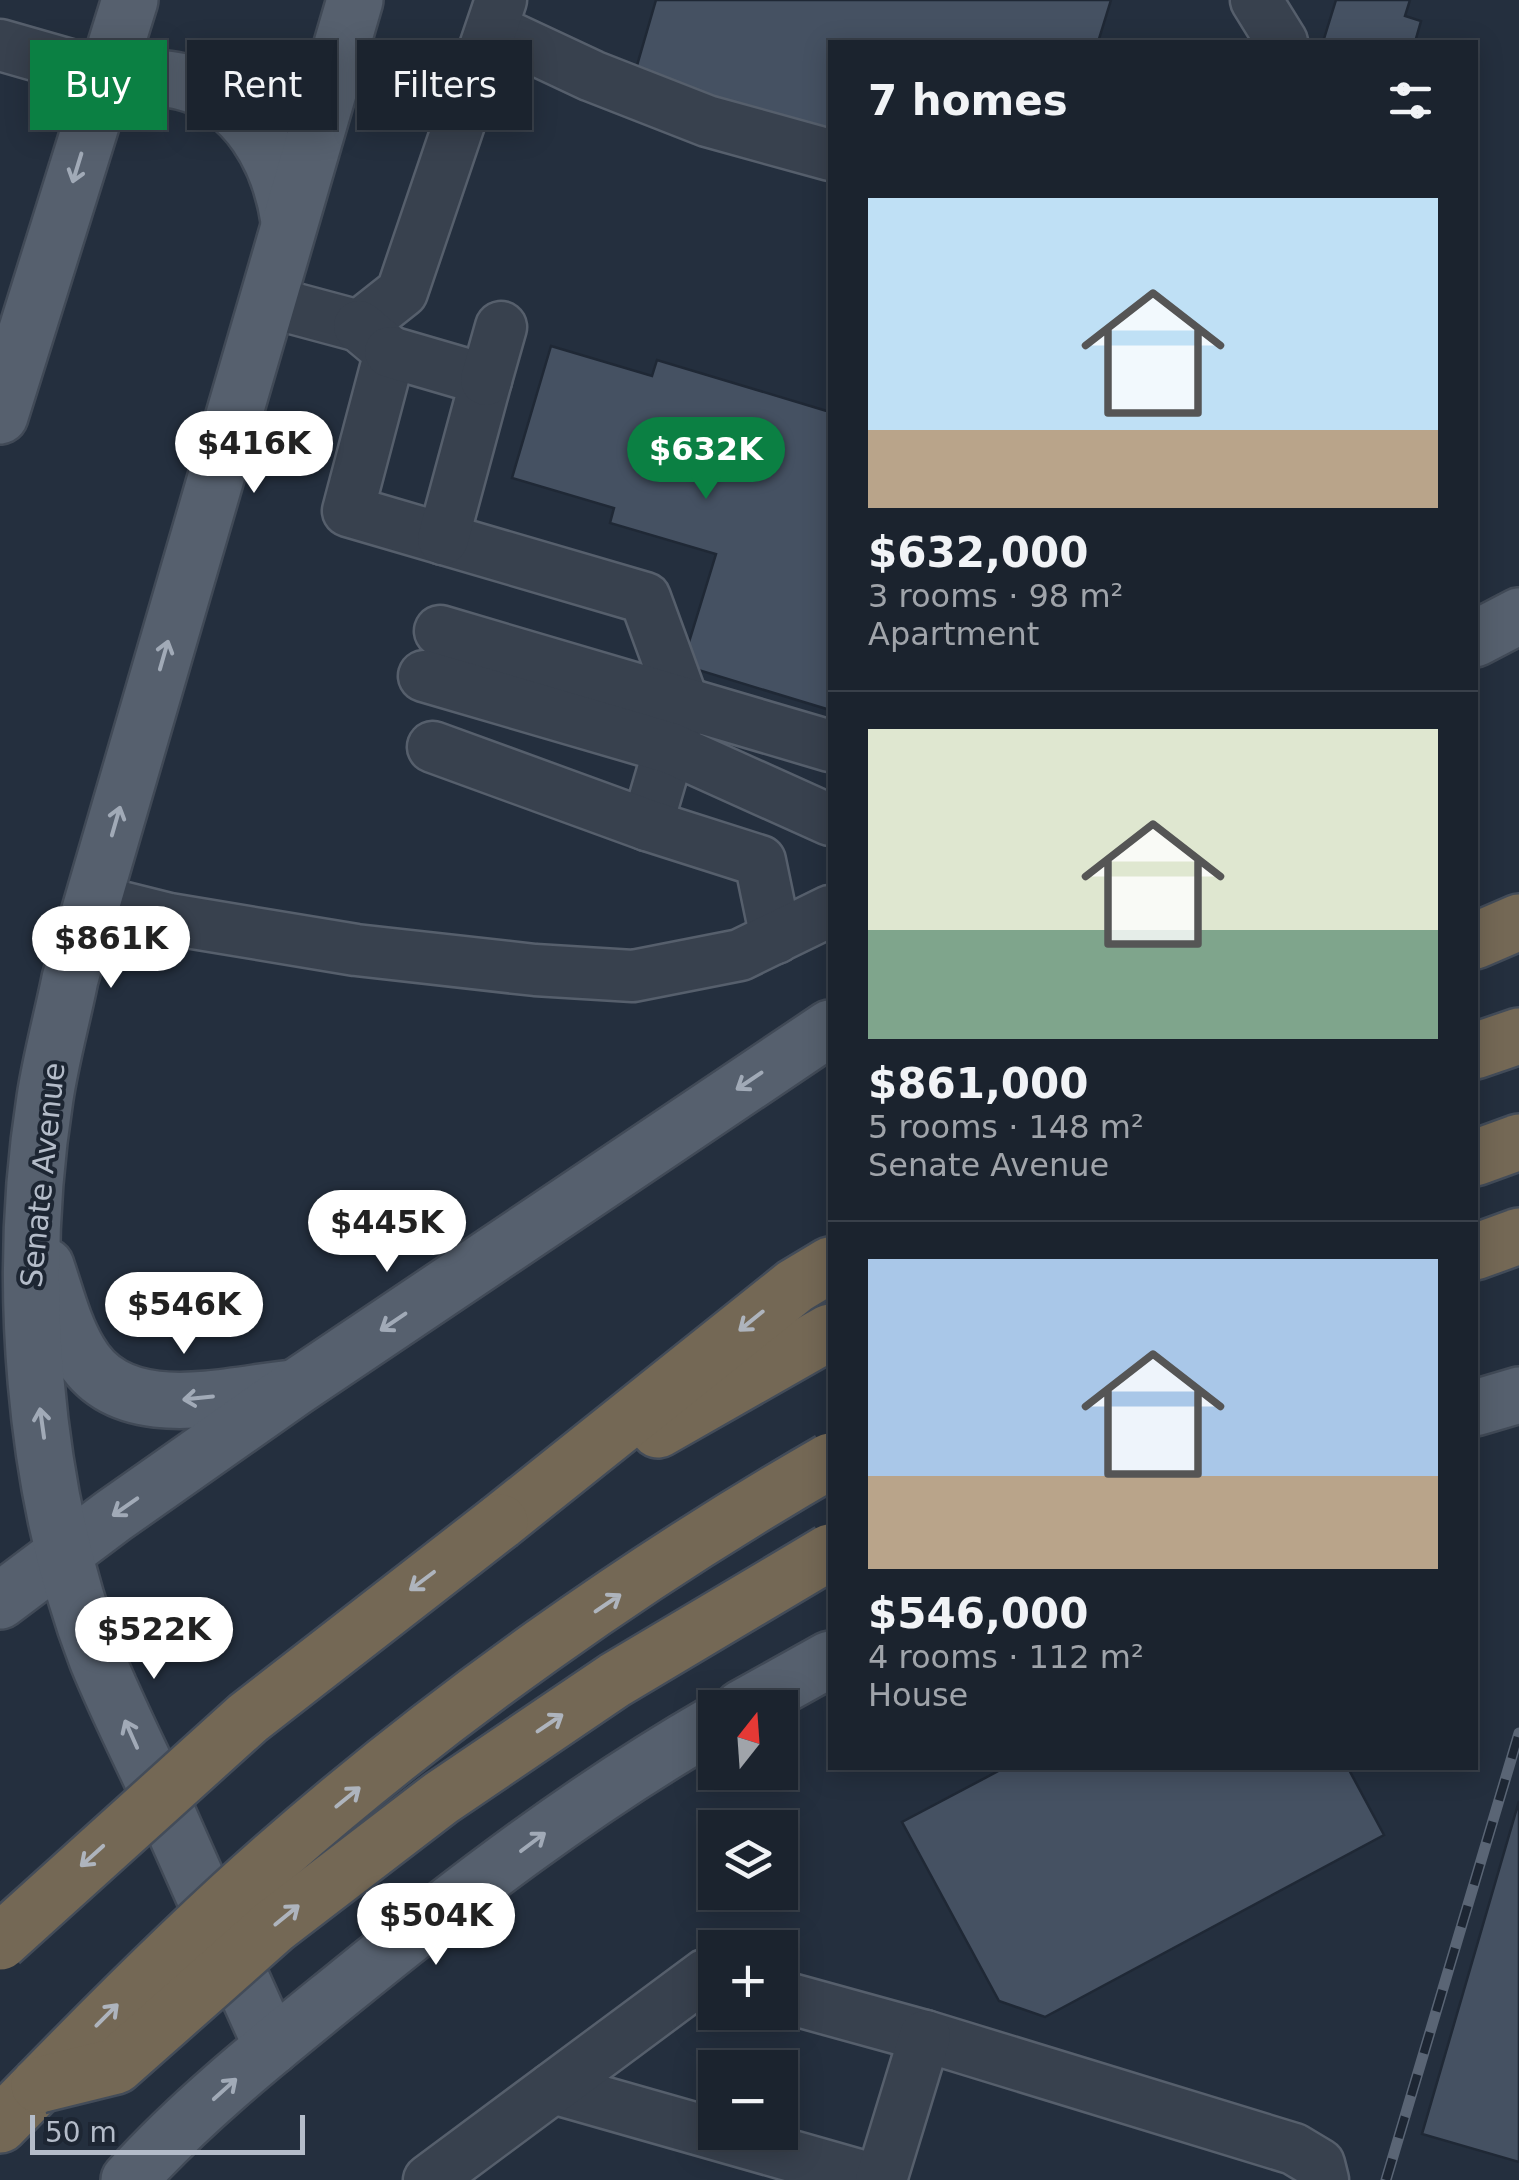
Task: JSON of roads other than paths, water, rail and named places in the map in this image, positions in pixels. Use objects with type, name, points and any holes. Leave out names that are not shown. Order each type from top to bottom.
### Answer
[{"type":"highway","points":[[1478,902],[1519,884]]},
{"type":"highway","points":[[1478,940],[1519,922]]},
{"type":"highway","points":[[1478,1050],[1519,1036]]},
{"type":"highway","points":[[1478,1157],[1519,1142]]},
{"type":"highway","points":[[1478,1251],[1519,1236]]},
{"type":"highway","points":[[0,1942],[248,1718],[794,1286],[828,1266]]},
{"type":"highway","points":[[500,1522],[828,1333]]},
{"type":"highway","points":[[0,2125],[202,1922],[383,1768],[542,1647],[694,1545],[828,1462]]},
{"type":"highway","points":[[39,2084],[116,2066],[262,1936],[442,1798],[602,1688],[828,1553]]},
{"type":"main road","points":[[117,40],[130,0]]},
{"type":"main road","name":"Senate Avenue","points":[[272,2046],[97,1658],[65,1552],[38,1392],[31,1316],[32,1223],[45,1098],[70,979],[355,0]]},
{"type":"main road","points":[[167,80],[206,89],[230,104],[253,129],[271,157],[283,188],[289,221]]},
{"type":"main road","points":[[0,416],[89,130]]},
{"type":"main road","points":[[1478,638],[1519,616]]},
{"type":"main road","points":[[0,1602],[295,1388],[828,1029]]},
{"type":"main road","points":[[32,1223],[67,1329],[81,1356],[118,1389],[137,1397],[167,1401],[295,1388]]},
{"type":"main road","points":[[1478,1407],[1519,1395]]},
{"type":"main road","points":[[774,1690],[828,1660]]},
{"type":"main road","points":[[129,2180],[272,2046],[414,1930],[559,1822],[698,1734]]},
{"type":"lane","points":[[1256,0],[1281,40]]},
{"type":"lane","points":[[647,826],[676,725],[645,598],[348,511],[375,339],[402,292],[496,14],[592,76],[707,122],[828,154]]},
{"type":"lane","points":[[0,45],[30,53]]},
{"type":"lane","points":[[266,302],[486,380]]},
{"type":"lane","points":[[443,539],[501,327]]},
{"type":"lane","points":[[432,653],[676,725],[828,746]]},
{"type":"lane","points":[[676,725],[828,819]]},
{"type":"lane","points":[[433,746],[647,826],[760,861],[776,938]]},
{"type":"lane","points":[[93,900],[169,919],[356,950],[535,970],[633,976],[740,956],[828,912]]},
{"type":"lane","points":[[429,2180],[698,1980]]},
{"type":"lane","points":[[798,2001],[1294,2149],[1319,2164],[1322,2180]]},
{"type":"lane","points":[[553,2088],[878,2180],[925,2036]]},
{"type":"railway","points":[[1386,2180],[1519,1733]]}]
